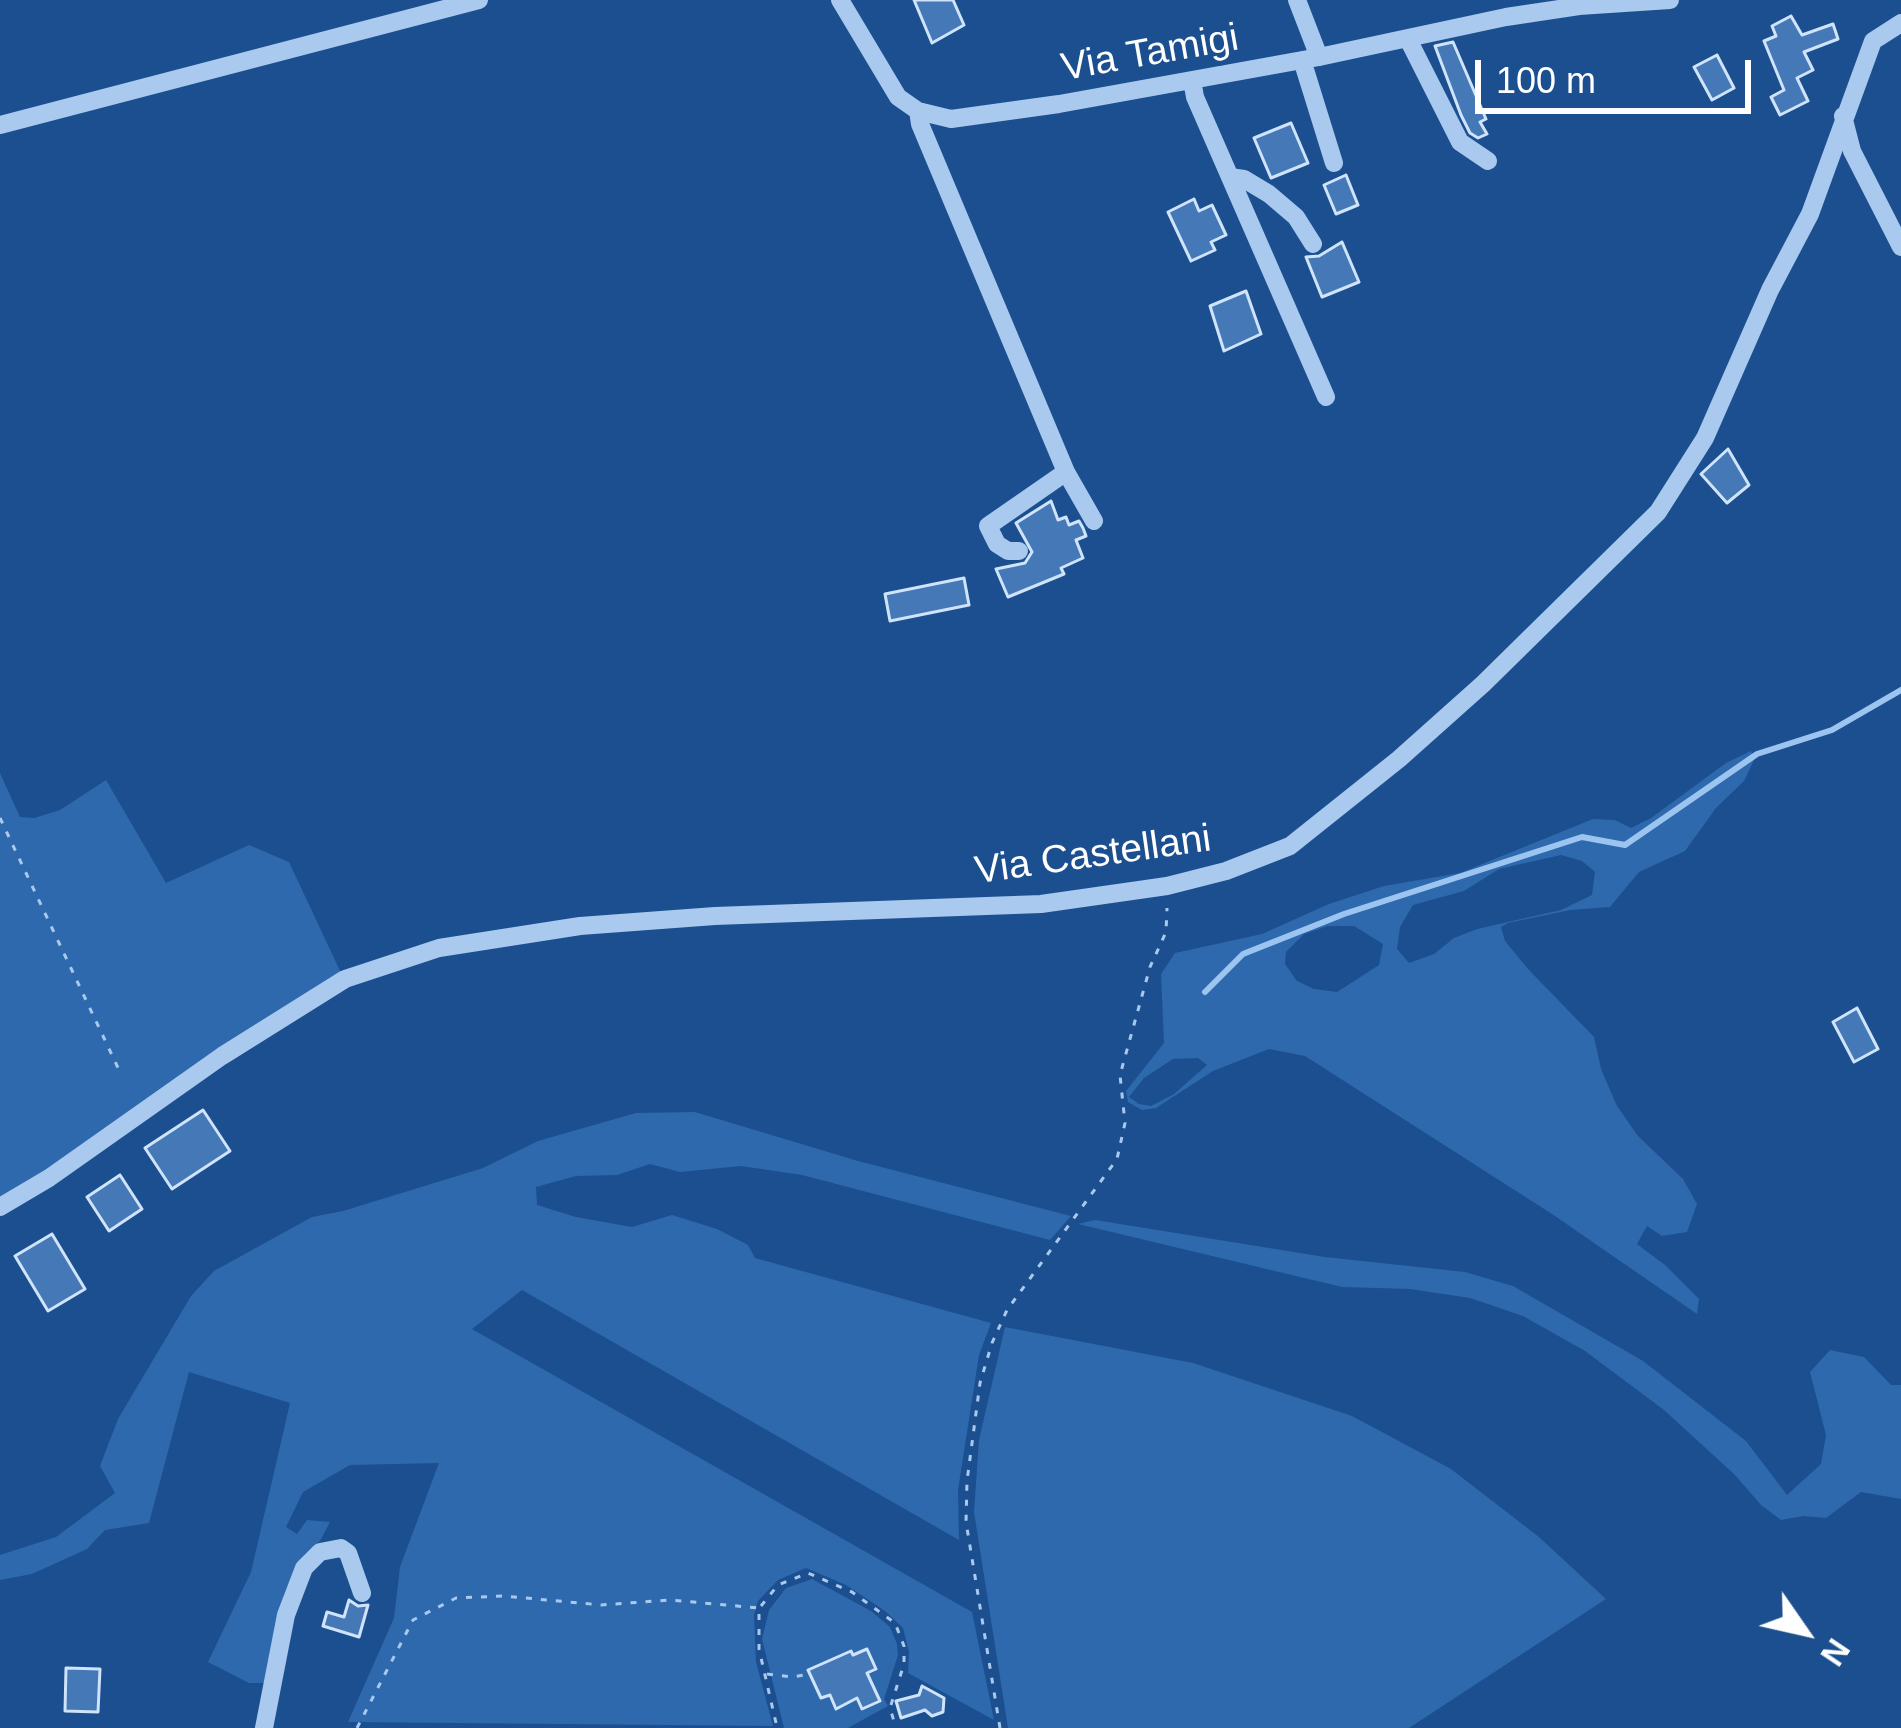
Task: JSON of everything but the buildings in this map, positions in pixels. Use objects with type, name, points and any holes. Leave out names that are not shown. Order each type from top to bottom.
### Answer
[{"type":"street","points":[[0,125],[479,0]]},
{"type":"street","points":[[840,0],[898,97],[917,111],[1066,472],[1094,521]]},
{"type":"street","points":[[1297,0],[1334,164]]},
{"type":"street","name":"Via Tamigi","points":[[917,111],[951,119],[1192,80],[1506,17],[1670,0]]},
{"type":"street","name":"Via Castellani","points":[[0,1208],[222,1056],[345,979],[439,949],[580,926],[1042,904],[1167,886],[1226,872],[1290,846],[1483,684],[1658,512],[1705,438],[1770,290],[1810,214],[1873,41],[1901,23]]},
{"type":"street","points":[[1408,39],[1460,142],[1488,161]]},
{"type":"street","points":[[1192,80],[1326,397]]},
{"type":"street","points":[[1844,116],[1852,151],[1901,247]]},
{"type":"street","points":[[1230,177],[1244,178],[1269,194],[1296,217],[1312,244]]},
{"type":"street","points":[[1019,551],[997,544],[988,526],[1066,472]]},
{"type":"street","points":[[264,1728],[286,1615],[304,1568],[320,1552],[341,1548],[348,1553],[362,1593]]},
{"type":"path","points":[[0,818],[120,1072]]},
{"type":"path","points":[[1000,1728],[967,1522],[967,1481],[980,1383],[1007,1310],[1117,1159],[1125,1123],[1120,1075],[1145,984],[1166,932],[1167,886]]},
{"type":"path","points":[[776,1723],[760,1649],[759,1608],[778,1585],[808,1574],[852,1592],[895,1623],[904,1646],[904,1664],[890,1708],[896,1728]]},
{"type":"path","points":[[356,1728],[412,1620],[456,1598],[504,1596],[601,1605],[670,1600],[759,1608]]},
{"type":"path","points":[[765,1673],[810,1674]]},
{"type":"shaded area","points":[[1751,751],[1754,760],[1744,781],[1716,808],[1685,851],[1639,872],[1610,907],[1570,910],[1501,927],[1505,941],[1528,969],[1594,1037],[1617,1106],[1638,1136],[1683,1179],[1697,1204],[1687,1232],[1662,1236],[1647,1226],[1637,1244],[1699,1299],[1697,1314],[1552,1214],[1305,1056],[1269,1049],[1213,1071],[1156,1108],[1142,1110],[1128,1102],[1126,1091],[1164,1043],[1161,974],[1175,953],[1262,934],[1384,886],[1460,873],[1593,819],[1615,820],[1631,828]],"holes":[[[1561,855],[1582,861],[1595,872],[1592,895],[1561,910],[1477,929],[1409,963],[1397,949],[1400,927],[1413,905],[1464,891],[1499,869]],[[1328,926],[1354,926],[1383,944],[1379,965],[1337,992],[1314,989],[1297,981],[1285,964],[1286,952],[1304,934]],[[1198,1058],[1207,1065],[1174,1094],[1151,1106],[1129,1097],[1144,1078],[1173,1059]]]},
{"type":"shaded area","points":[[0,773],[20,817],[34,818],[60,810],[106,780],[166,883],[249,845],[289,862],[342,975],[0,1202]]},
{"type":"shaded area","points":[[695,1112],[858,1161],[1071,1216],[1050,1240],[802,1175],[741,1166],[680,1172],[650,1164],[617,1175],[576,1176],[536,1187],[537,1205],[576,1217],[632,1227],[672,1215],[748,1245],[755,1258],[991,1323],[979,1355],[958,1490],[959,1540],[522,1290],[472,1329],[972,1612],[994,1720],[908,1673],[903,1628],[846,1585],[806,1568],[778,1580],[758,1601],[754,1615],[756,1662],[773,1726],[348,1722],[394,1618],[400,1567],[439,1463],[350,1465],[303,1492],[286,1527],[297,1534],[307,1520],[330,1522],[320,1541],[305,1554],[285,1593],[269,1683],[249,1683],[208,1662],[251,1572],[290,1403],[189,1372],[149,1523],[105,1530],[87,1549],[32,1574],[0,1580],[0,1555],[56,1537],[115,1493],[100,1466],[118,1419],[191,1296],[214,1271],[312,1217],[483,1168],[538,1141],[636,1113]]},
{"type":"shaded area","points":[[1095,1220],[1325,1257],[1465,1272],[1513,1286],[1643,1361],[1746,1441],[1787,1495],[1821,1464],[1826,1435],[1810,1372],[1830,1350],[1864,1357],[1891,1385],[1901,1385],[1901,1499],[1861,1492],[1826,1518],[1781,1520],[1664,1410],[1585,1351],[1523,1316],[1470,1298],[1410,1289],[1342,1287],[1078,1224]]},
{"type":"shaded area","points":[[1005,1327],[1193,1363],[1352,1416],[1451,1469],[1539,1537],[1606,1599],[1409,1728],[1008,1728],[974,1512],[979,1440]]},
{"type":"shaded area","points":[[812,1579],[871,1611],[890,1627],[897,1644],[884,1699],[888,1706],[848,1728],[784,1728],[762,1639],[769,1610],[786,1588]]},
{"type":"waterway","points":[[1205,992],[1243,954],[1344,914],[1582,837],[1625,845],[1757,754],[1832,730],[1901,690]]}]
